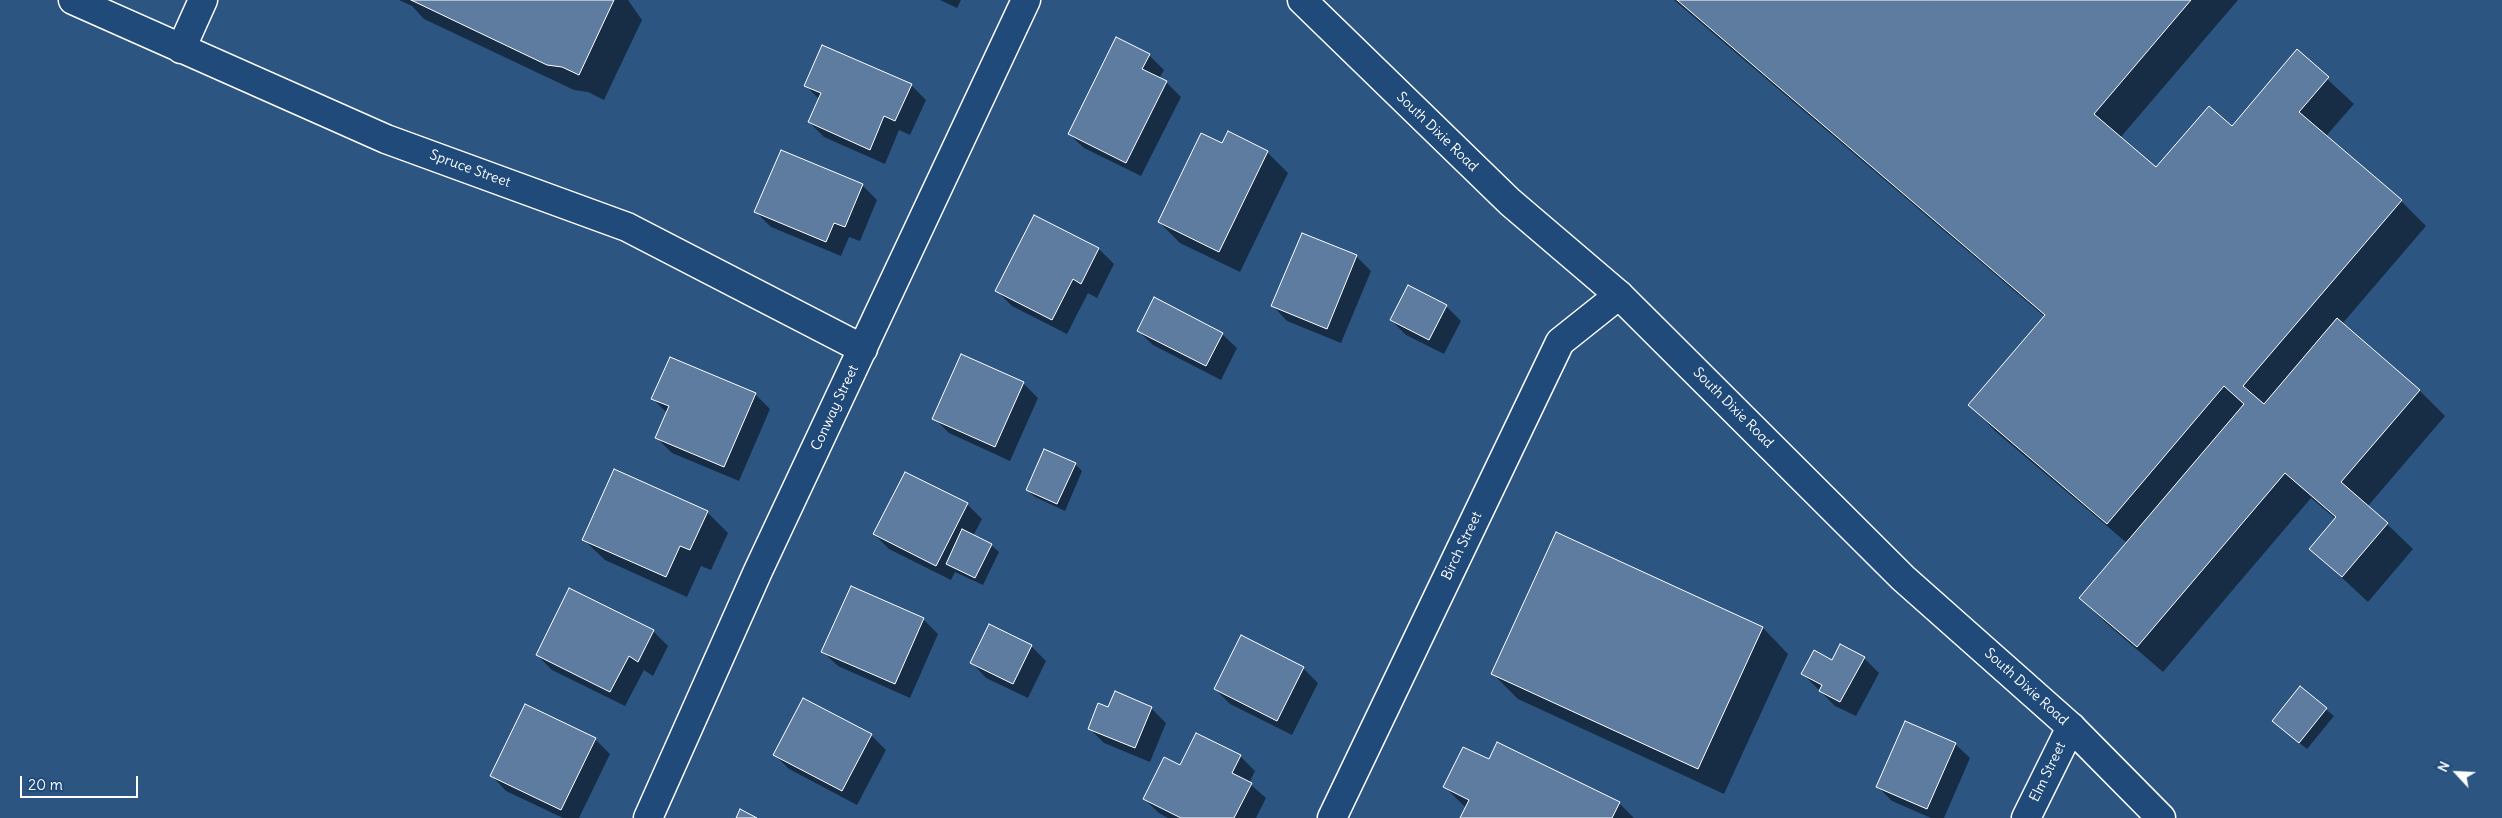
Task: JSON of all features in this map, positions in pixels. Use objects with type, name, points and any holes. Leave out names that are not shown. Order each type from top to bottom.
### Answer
[{"type":"street","name":"Spruce Street","points":[[72,0],[386,138],[627,227],[863,349]]},
{"type":"street","points":[[181,49],[202,0]]},
{"type":"street","name":"Conway Street","points":[[648,818],[758,571],[1026,0]]},
{"type":"street","name":"South Dixie Road","points":[[1302,0],[1510,202],[1619,295],[1903,578],[2071,727],[2161,818]]},
{"type":"street","name":"Birch Street","points":[[1332,818],[1560,342],[1619,295]]},
{"type":"street","name":"Elm Street","points":[[2026,818],[2071,727]]},
{"type":"building","points":[[411,0],[614,0],[579,75],[562,67],[547,65]]},
{"type":"building","points":[[1677,0],[2191,0],[2094,114],[2156,167],[2209,106],[2232,126],[2297,49],[2329,77],[2299,112],[2402,200],[2243,386],[2264,404],[2337,318],[2420,390],[2341,482],[2388,523],[2342,577],[2309,549],[2336,517],[2285,473],[2137,647],[2079,598],[2244,404],[2224,386],[2107,524],[1968,405],[2045,315]]},
{"type":"building","points":[[1116,37],[1150,54],[1142,69],[1167,81],[1126,163],[1068,134]]},
{"type":"building","points":[[822,45],[912,84],[895,121],[884,116],[870,150],[808,122],[821,93],[804,86]]},
{"type":"building","points":[[1228,131],[1268,151],[1219,252],[1158,222],[1201,133],[1222,143]]},
{"type":"building","points":[[781,150],[863,184],[845,227],[834,223],[826,242],[754,212]]},
{"type":"building","points":[[1034,215],[1099,248],[1081,284],[1073,279],[1052,320],[995,291]]},
{"type":"building","points":[[1302,233],[1357,255],[1327,329],[1271,306]]},
{"type":"building","points":[[1408,285],[1447,305],[1429,340],[1390,320]]},
{"type":"building","points":[[1154,297],[1223,333],[1206,366],[1137,331]]},
{"type":"building","points":[[961,354],[1024,382],[995,447],[932,419]]},
{"type":"building","points":[[670,357],[756,393],[724,467],[655,438],[669,406],[651,399]]},
{"type":"building","points":[[1044,449],[1076,463],[1057,504],[1026,490]]},
{"type":"building","points":[[614,469],[708,511],[690,550],[680,546],[666,577],[582,540]]},
{"type":"building","points":[[905,472],[968,503],[936,566],[873,534]]},
{"type":"building","points":[[962,529],[992,544],[975,578],[946,564]]},
{"type":"building","points":[[1556,532],[1763,627],[1698,769],[1491,674]]},
{"type":"building","points":[[851,586],[924,618],[895,684],[821,652]]},
{"type":"building","points":[[569,588],[654,630],[638,662],[629,656],[610,692],[536,655]]},
{"type":"building","points":[[989,624],[1032,645],[1013,684],[970,663]]},
{"type":"building","points":[[1241,635],[1304,667],[1277,721],[1214,689]]},
{"type":"building","points":[[1840,644],[1865,657],[1840,702],[1819,691],[1822,685],[1801,674],[1814,650],[1832,660]]},
{"type":"building","points":[[2300,686],[2327,708],[2299,743],[2272,721]]},
{"type":"building","points":[[1115,691],[1152,707],[1135,748],[1088,729],[1098,703],[1108,707]]},
{"type":"building","points":[[803,698],[872,734],[842,791],[773,755]]},
{"type":"building","points":[[525,704],[596,738],[561,810],[490,776]]},
{"type":"building","points":[[1905,721],[1956,743],[1927,809],[1876,787]]},
{"type":"building","points":[[1196,733],[1241,755],[1232,773],[1252,783],[1234,818],[1181,818],[1143,799],[1164,757],[1180,765]]},
{"type":"building","points":[[1497,742],[1620,802],[1612,818],[1460,818],[1469,800],[1443,787],[1463,747],[1489,759]]},
{"type":"building","points":[[740,809],[757,818],[736,818]]}]
